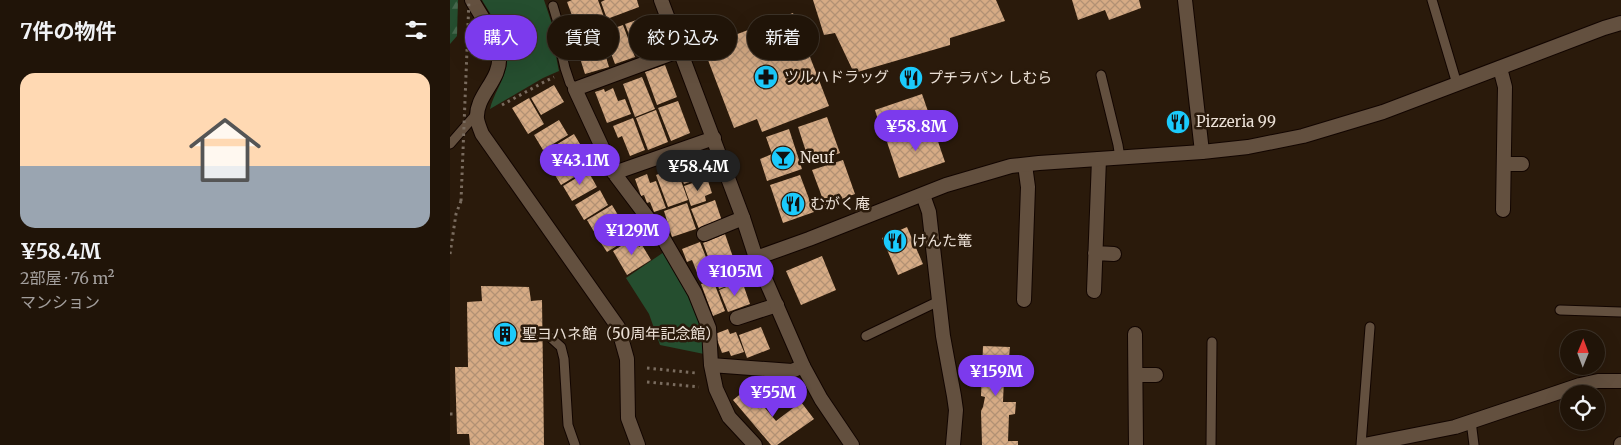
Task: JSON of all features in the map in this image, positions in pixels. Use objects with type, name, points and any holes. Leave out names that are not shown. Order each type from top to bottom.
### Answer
[{"type":"street","points":[[470,0],[497,45],[500,54],[500,65],[497,73],[483,97],[478,112],[477,120],[482,134],[618,327],[627,359],[628,418],[638,445]]},
{"type":"street","points":[[661,0],[667,15]]},
{"type":"street","points":[[1185,0],[1202,152]]},
{"type":"street","points":[[756,258],[972,177],[1011,166],[1248,147],[1329,129],[1383,112],[1621,23]]},
{"type":"street","points":[[654,60],[575,89],[614,173],[662,238],[695,293],[709,328],[713,376],[730,417],[755,445]]},
{"type":"street","points":[[685,60],[756,258],[803,366],[821,399],[852,445]]},
{"type":"street","points":[[1500,68],[1505,87],[1503,210]]},
{"type":"street","points":[[614,173],[714,138]]},
{"type":"street","points":[[1094,291],[1098,159]]},
{"type":"street","points":[[1504,164],[1522,164]]},
{"type":"street","points":[[1024,300],[1028,187],[1025,165]]},
{"type":"street","points":[[923,195],[929,212],[943,336],[955,403],[954,445]]},
{"type":"street","points":[[704,234],[743,218]]},
{"type":"street","points":[[1095,253],[1114,254]]},
{"type":"street","points":[[737,318],[777,305]]},
{"type":"street","points":[[1135,334],[1136,445]]},
{"type":"street","points":[[713,376],[792,371],[803,366]]},
{"type":"street","points":[[1136,375],[1156,375]]},
{"type":"street","points":[[1363,445],[1410,441],[1580,385],[1598,381],[1621,381]]},
{"type":"lane","points":[[1432,0],[1457,84]]},
{"type":"lane","points":[[553,6],[561,33],[559,42],[566,72],[570,83],[575,89]]},
{"type":"lane","points":[[1100,76],[1120,158]]},
{"type":"lane","points":[[450,144],[478,112]]},
{"type":"lane","points":[[866,336],[939,302]]},
{"type":"lane","points":[[1560,310],[1621,312]]},
{"type":"lane","points":[[1363,445],[1370,328]]},
{"type":"lane","points":[[550,337],[560,347],[564,359],[568,425],[575,445]]},
{"type":"lane","points":[[1210,445],[1212,342]]},
{"type":"lane","points":[[1471,421],[1474,445]]},
{"type":"path","points":[[450,254],[456,214],[461,201],[470,0]]},
{"type":"path","points":[[502,105],[566,72]]},
{"type":"path","points":[[450,218],[456,214]]},
{"type":"path","points":[[647,368],[713,376]]},
{"type":"path","points":[[647,382],[713,376]]},
{"type":"path","points":[[450,414],[456,414]]},
{"type":"green space","points":[[450,0],[458,0],[457,36],[450,44]]},
{"type":"green space","points":[[482,0],[544,0],[549,15],[547,15],[547,60],[557,60],[559,71],[543,78],[490,109],[505,73],[507,60],[537,60],[537,15],[491,15]]},
{"type":"green space","points":[[664,252],[691,295],[702,324],[704,354],[660,345],[649,314],[626,278]]},
{"type":"building","points":[[572,0],[598,0],[603,15],[572,15],[567,2]]},
{"type":"building","points":[[605,0],[637,0],[639,7],[618,15],[606,15],[601,2]]},
{"type":"building","points":[[813,0],[996,0],[1005,21],[950,38],[950,45],[854,73],[835,33],[824,35]]},
{"type":"building","points":[[1072,0],[1139,0],[1141,8],[1109,20],[1105,10],[1078,20]]},
{"type":"building","points":[[629,23],[629,35],[625,24]]},
{"type":"building","points":[[623,25],[629,41],[629,59],[615,64],[614,60],[619,60],[619,26]]},
{"type":"building","name":"ツルハドラッグ","points":[[747,30],[747,60],[811,60],[829,106],[762,132],[757,119],[734,128],[708,60],[737,60],[737,34]]},
{"type":"building","points":[[581,60],[607,60],[609,67],[585,74]]},
{"type":"building","points":[[665,65],[677,97],[657,105],[645,72]]},
{"type":"building","points":[[642,77],[655,109],[635,117],[623,84]]},
{"type":"building","points":[[554,85],[564,102],[541,115],[531,98]]},
{"type":"building","points":[[613,88],[618,101],[625,99],[631,114],[607,123],[595,92],[604,89],[605,92]]},
{"type":"building","points":[[922,94],[931,120],[883,136],[875,110]]},
{"type":"building","points":[[529,98],[544,124],[528,134],[512,108]]},
{"type":"building","points":[[678,101],[690,133],[671,141],[658,108]]},
{"type":"building","points":[[656,110],[668,142],[648,150],[636,118]]},
{"type":"building","points":[[827,117],[840,153],[810,164],[798,127]]},
{"type":"building","points":[[633,118],[645,150],[630,156],[622,136],[618,138],[613,126]]},
{"type":"building","points":[[559,120],[568,135],[543,150],[534,135]]},
{"type":"building","points":[[933,127],[945,162],[899,178],[887,142]]},
{"type":"building","points":[[789,129],[802,169],[767,181],[760,159],[772,154],[766,137]]},
{"type":"building","points":[[574,134],[583,149],[558,164],[549,149]]},
{"type":"building","points":[[576,155],[586,170],[561,185],[552,170]]},
{"type":"building","points":[[687,159],[688,163],[700,159],[706,176],[684,184],[676,163]]},
{"type":"building","points":[[843,160],[855,194],[825,205],[812,170]]},
{"type":"building","points":[[676,167],[688,200],[668,207],[656,175]]},
{"type":"building","points":[[588,171],[597,187],[572,201],[563,186]]},
{"type":"building","points":[[647,174],[650,183],[656,181],[666,208],[654,212],[650,202],[647,203],[644,195],[641,196],[635,179]]},
{"type":"building","points":[[800,175],[814,212],[783,223],[770,185]]},
{"type":"building","points":[[707,178],[712,193],[705,196],[706,201],[691,206],[684,186]]},
{"type":"building","points":[[600,190],[608,205],[584,220],[575,205]]},
{"type":"building","points":[[715,200],[722,221],[699,229],[691,209]]},
{"type":"building","points":[[687,203],[696,229],[672,237],[664,211]]},
{"type":"building","points":[[612,205],[621,220],[596,235],[587,220]]},
{"type":"building","points":[[623,222],[631,237],[607,252],[597,237]]},
{"type":"building","points":[[907,227],[923,264],[898,275],[882,238]]},
{"type":"building","points":[[725,234],[733,257],[711,265],[703,243]]},
{"type":"building","points":[[634,238],[639,247],[642,245],[651,260],[627,275],[613,251]]},
{"type":"building","points":[[700,242],[711,270],[698,275],[692,260],[687,262],[682,249]]},
{"type":"building","points":[[822,256],[836,290],[801,305],[786,271]]},
{"type":"building","points":[[733,258],[742,280],[719,289],[711,266]]},
{"type":"building","points":[[713,280],[725,311],[713,316],[701,284]]},
{"type":"building","points":[[742,281],[750,304],[728,312],[719,290]]},
{"type":"building","name":"聖ヨハネ館（50周年記念館）","points":[[481,286],[529,287],[531,301],[542,300],[544,445],[470,445],[469,434],[457,434],[455,367],[468,367],[467,302],[482,301]]},
{"type":"building","points":[[761,327],[770,349],[747,358],[739,335]]},
{"type":"building","points":[[728,329],[730,334],[736,332],[744,352],[731,356],[729,351],[722,353],[715,334]]},
{"type":"building","points":[[983,346],[1010,347],[1007,378],[1004,378],[1003,402],[1016,402],[1015,414],[1009,415],[1008,441],[1018,441],[1018,445],[982,445],[981,411],[985,397],[981,396]]},
{"type":"building","points":[[748,388],[776,421],[801,402],[814,419],[777,445],[771,445],[733,400]]},
{"type":"place","name":"ツルハドラッグ","points":[[766,77]]},
{"type":"place","name":"プチラパン しむら","points":[[911,78]]},
{"type":"place","name":"Pizzeria 99","points":[[1178,122]]},
{"type":"place","name":"Neuf","points":[[783,158]]},
{"type":"place","name":"むがく庵","points":[[793,204]]},
{"type":"place","name":"けんた篭","points":[[895,241]]},
{"type":"place","name":"聖ヨハネ館（50周年記念館）","points":[[505,334]]}]
